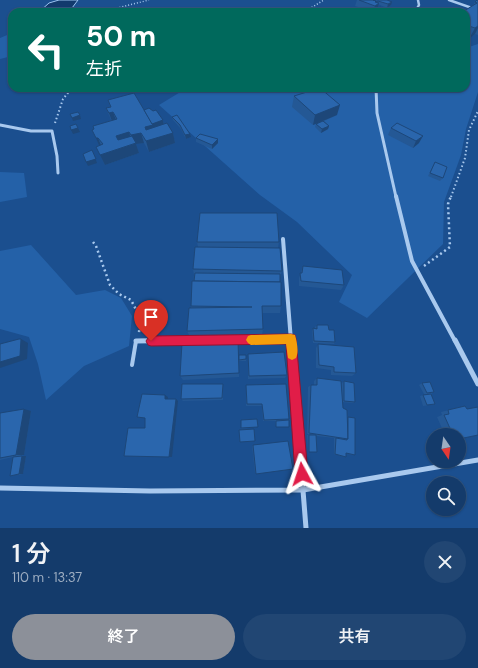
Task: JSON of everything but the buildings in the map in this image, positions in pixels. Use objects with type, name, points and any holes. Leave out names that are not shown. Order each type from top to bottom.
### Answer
[{"type":"street","points":[[449,0],[478,10]]},
{"type":"street","points":[[376,92],[377,113],[391,178],[412,261],[478,384]]},
{"type":"street","points":[[0,125],[31,130],[52,131],[57,156],[58,173]]},
{"type":"street","points":[[283,238],[306,528]]},
{"type":"street","points":[[136,341],[291,339]]},
{"type":"street","points":[[0,488],[166,491],[303,490],[478,460]]},
{"type":"lane","points":[[132,365],[136,341]]},
{"type":"path","points":[[118,8],[149,0]]},
{"type":"path","points":[[311,8],[324,0]]},
{"type":"path","points":[[52,131],[63,99],[69,92]]},
{"type":"path","points":[[417,271],[450,247],[448,204],[465,158],[469,130],[478,111]]},
{"type":"path","points":[[93,242],[96,246],[110,285],[119,294],[131,300],[140,317],[140,328],[136,341]]},
{"type":"shaded area","points":[[59,0],[78,0],[72,8],[43,8],[49,3]]},
{"type":"shaded area","points":[[8,35],[8,57],[0,59],[0,38]]},
{"type":"shaded area","points":[[478,44],[478,92],[466,129],[461,155],[444,202],[443,244],[367,318],[339,302],[352,275],[297,222],[260,195],[159,105],[180,92],[470,92],[470,47]]},
{"type":"shaded area","points":[[0,172],[24,173],[27,197],[0,202]]},
{"type":"shaded area","points":[[31,245],[76,295],[105,290],[121,298],[132,316],[129,346],[84,366],[46,400],[38,364],[29,337],[0,329],[0,251]]},
{"type":"slow traffic","points":[[251,340],[291,339],[292,354]]},
{"type":"route","points":[[151,341],[291,339],[302,474]]}]
